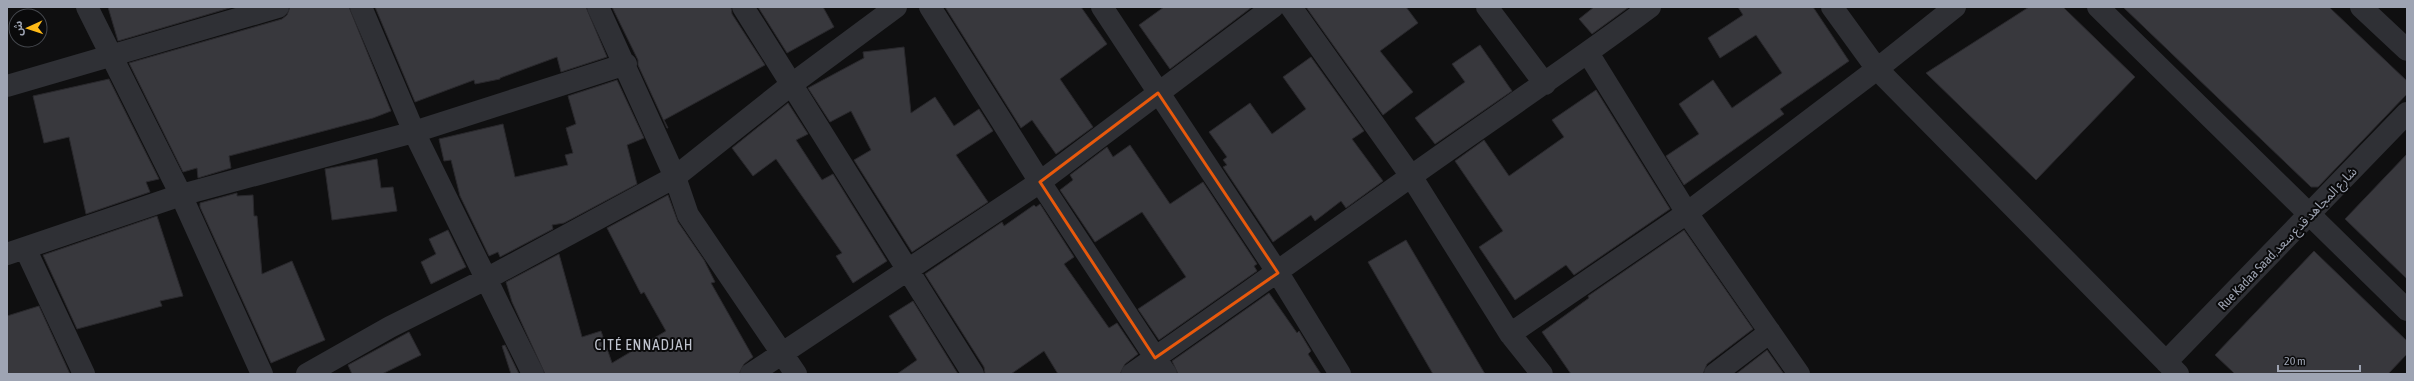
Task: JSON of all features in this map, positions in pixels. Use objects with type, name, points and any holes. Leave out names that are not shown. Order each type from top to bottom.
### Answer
[{"type":"street","points":[[87,7],[181,196],[262,374]]},
{"type":"street","points":[[7,86],[278,7]]},
{"type":"street","points":[[361,7],[414,132],[488,278],[533,374]]},
{"type":"street","points":[[598,7],[626,64],[675,177],[688,216],[796,374]]},
{"type":"street","points":[[743,7],[906,270],[973,374]]},
{"type":"street","points":[[307,374],[390,327],[488,278],[675,177],[792,84],[896,7]]},
{"type":"street","points":[[930,7],[1040,182],[1161,366]]},
{"type":"street","points":[[1102,7],[1278,273],[1340,374]]},
{"type":"street","points":[[751,374],[783,355],[906,270],[1040,182],[1273,7]]},
{"type":"street","points":[[1291,7],[1411,176],[1510,334],[1542,374]]},
{"type":"street","points":[[1487,7],[1545,84]]},
{"type":"street","points":[[1132,374],[1161,366],[1278,273],[1411,176],[1545,84],[1650,7]]},
{"type":"street","points":[[1832,7],[1877,69],[2172,368]]},
{"type":"street","points":[[1510,334],[1687,213],[1877,69],[1955,7]]},
{"type":"street","points":[[2098,7],[2407,310]]},
{"type":"street","points":[[2361,7],[2407,50]]},
{"type":"street","points":[[1588,53],[1687,213],[1799,374]]},
{"type":"street","points":[[84,374],[16,251],[181,196],[414,132],[626,64]]},
{"type":"street","name":"Rue Kadaa Saad,شارع المجاهد قدع سعد","points":[[2172,368],[2310,215],[2407,113]]},
{"type":"street","points":[[1715,374],[1770,332]]},
{"type":"highlighted area","points":[[1158,93],[1278,273],[1155,358],[1040,182]]},
{"type":"building","points":[[108,7],[233,7],[118,41]]},
{"type":"building","points":[[290,7],[349,7],[391,111],[373,118],[229,156],[231,168],[198,178],[197,168],[183,172],[129,63],[282,19],[287,15]]},
{"type":"building","points":[[375,7],[586,7],[607,57],[561,72],[557,57],[500,79],[475,84],[474,80],[415,102]]},
{"type":"building","points":[[612,7],[731,7],[732,14],[765,65],[664,120],[667,128],[638,65],[638,60]]},
{"type":"building","points":[[758,7],[823,7],[834,27],[787,53]]},
{"type":"building","points":[[945,7],[1081,7],[1107,44],[1060,79],[1093,127],[1056,154],[1032,120],[1021,128]]},
{"type":"building","points":[[1164,7],[1252,7],[1170,69],[1139,25]]},
{"type":"building","points":[[1306,7],[1406,7],[1418,23],[1380,51],[1413,92],[1383,115]]},
{"type":"building","points":[[1594,7],[1629,7],[1592,34],[1579,19]]},
{"type":"building","points":[[1738,7],[1813,7],[1849,61],[1780,109],[1784,114],[1684,185],[1666,156],[1699,134],[1679,104],[1713,80],[1732,108],[1782,73],[1756,35],[1720,58],[1708,38],[1743,15]]},
{"type":"building","points":[[2029,7],[2063,7],[2135,77],[2036,180],[1926,73]]},
{"type":"building","points":[[2123,7],[2329,7],[2407,81],[2407,94],[2318,187],[2311,187]]},
{"type":"building","points":[[1480,45],[1512,91],[1435,144],[1415,118],[1465,82],[1452,64]]},
{"type":"building","points":[[904,47],[911,113],[935,97],[954,126],[979,109],[993,131],[956,155],[988,202],[912,252],[854,160],[871,150],[851,111],[830,122],[808,88],[864,58],[863,52]]},
{"type":"building","points":[[1311,57],[1364,131],[1352,139],[1383,181],[1346,208],[1341,201],[1315,221],[1311,215],[1273,242],[1223,167],[1227,165],[1223,160],[1227,157],[1209,132],[1250,103],[1272,134],[1306,109],[1283,77]]},
{"type":"building","points":[[109,79],[159,179],[146,182],[150,192],[86,214],[69,137],[44,143],[33,96]]},
{"type":"building","points":[[617,80],[644,138],[627,145],[637,184],[564,223],[552,225],[553,229],[500,257],[498,252],[489,256],[460,196],[451,160],[444,161],[439,139],[503,124],[515,177],[568,165],[565,155],[573,153],[566,128],[576,124],[568,96]]},
{"type":"building","points":[[1596,90],[1670,209],[1574,275],[1566,265],[1515,300],[1479,247],[1503,231],[1455,161],[1484,140],[1509,176],[1564,137],[1552,120]]},
{"type":"building","points":[[788,103],[808,134],[796,140],[822,180],[833,174],[887,261],[853,283],[836,256],[842,253],[776,159],[753,176],[732,148]]},
{"type":"building","points":[[1130,145],[1170,204],[1203,182],[1257,264],[1254,266],[1257,271],[1159,340],[1138,309],[1186,277],[1142,212],[1095,242],[1060,190],[1073,180],[1070,175],[1107,147],[1113,157]]},
{"type":"building","points":[[2407,154],[2407,279],[2345,219]]},
{"type":"building","points":[[377,159],[381,188],[393,187],[397,211],[332,220],[325,169]]},
{"type":"building","points":[[237,193],[237,196],[253,195],[254,216],[257,216],[262,274],[292,261],[325,340],[271,363],[200,207],[200,203]]},
{"type":"building","points":[[668,195],[678,222],[704,260],[715,282],[711,283],[753,357],[744,364],[739,374],[545,374],[512,302],[506,282],[559,254],[582,337],[601,331],[612,363],[666,331],[644,292],[641,294],[607,228]]},
{"type":"building","points":[[1040,204],[1074,257],[1064,264],[1109,328],[1117,323],[1138,354],[1125,364],[1120,374],[1058,374],[1044,351],[1011,374],[985,374],[984,367],[925,274],[1002,222],[1004,226],[1034,205],[1036,207]]},
{"type":"building","points":[[157,216],[183,296],[160,301],[162,306],[77,329],[43,255]]},
{"type":"building","points":[[448,230],[466,267],[431,284],[421,262],[436,254],[429,239]]},
{"type":"building","points":[[1684,230],[1753,329],[1707,364],[1703,374],[1571,374],[1542,332],[1589,298],[1588,296]]},
{"type":"building","points":[[1406,240],[1485,374],[1433,374],[1368,262]]},
{"type":"building","points":[[2314,251],[2407,341],[2407,354],[2388,374],[2235,374],[2215,355]]},
{"type":"building","points":[[1269,293],[1297,333],[1299,331],[1311,351],[1308,354],[1321,374],[1178,374],[1172,361]]},
{"type":"building","points":[[913,301],[958,374],[897,374],[917,360],[889,316]]},
{"type":"building","points":[[39,306],[70,374],[7,374],[7,316]]},
{"type":"building","points":[[409,332],[421,355],[382,374],[352,374],[348,365]]},
{"type":"building","points":[[505,345],[519,374],[511,374],[502,346]]},
{"type":"building","points":[[1767,350],[1784,374],[1736,374]]},
{"type":"district","name":"CITÉ ENNADJAH","points":[[644,345]]}]
